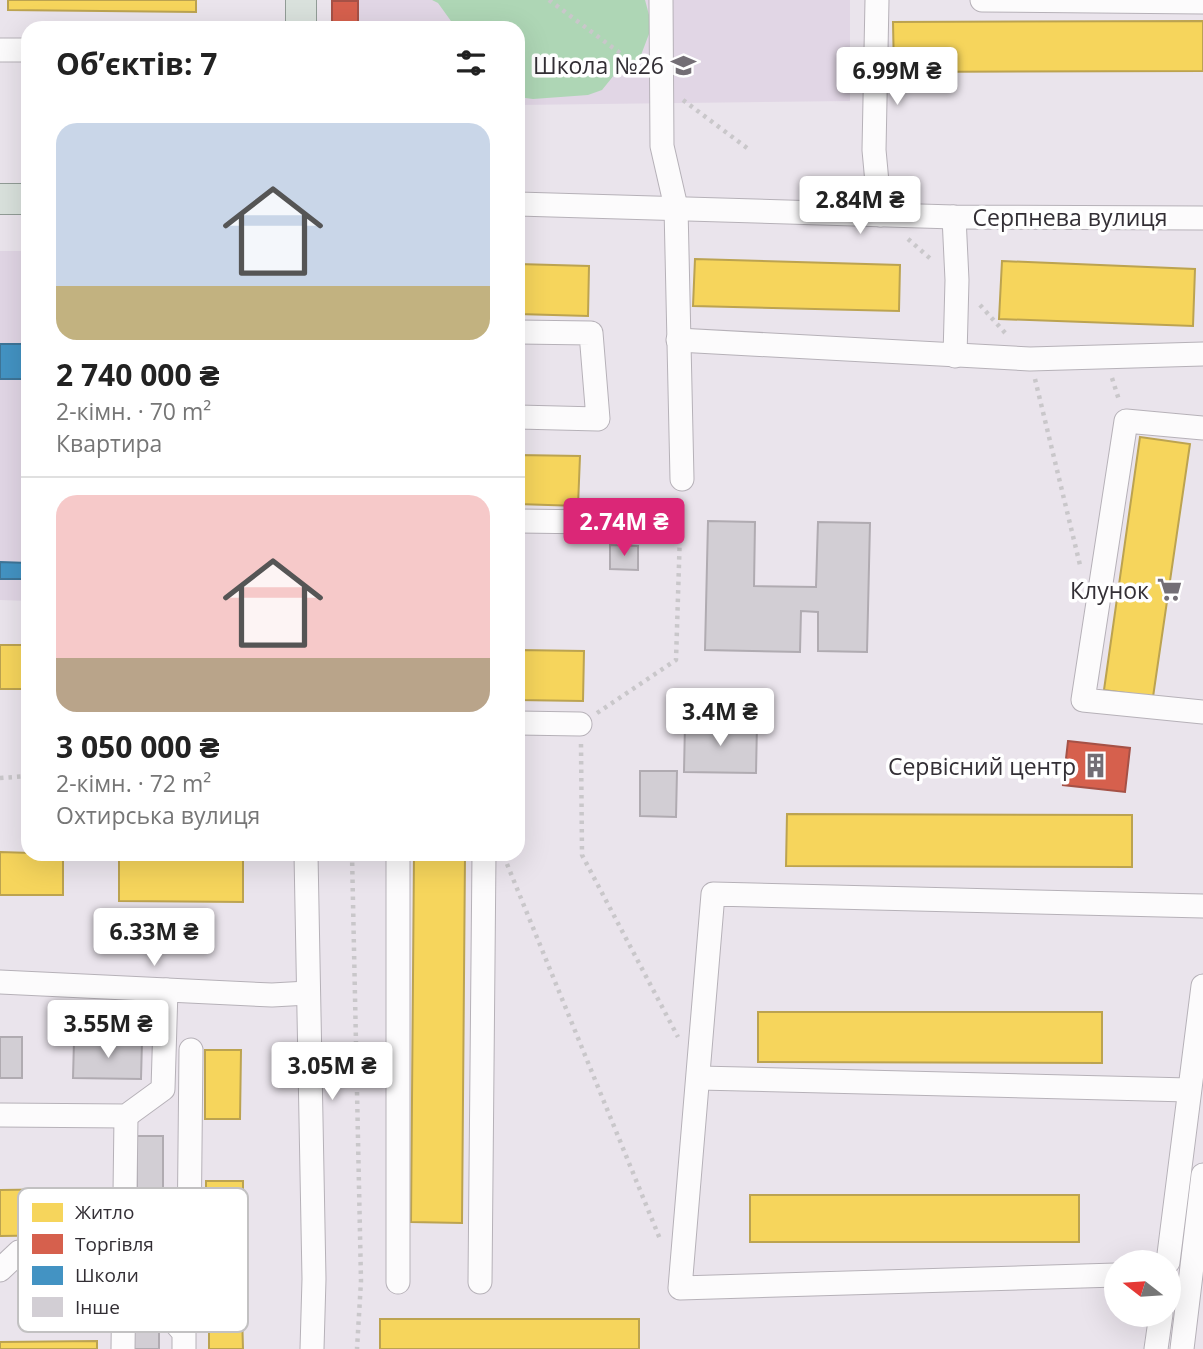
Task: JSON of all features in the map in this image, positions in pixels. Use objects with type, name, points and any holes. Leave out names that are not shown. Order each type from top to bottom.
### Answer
[{"type":"main road","points":[[301,0],[301,21]]},
{"type":"main road","points":[[0,199],[21,199]]},
{"type":"street","points":[[661,0],[662,146],[676,207],[681,479]]},
{"type":"street","points":[[877,0],[874,150],[880,215]]},
{"type":"street","points":[[982,0],[1203,2]]},
{"type":"street","points":[[0,50],[21,50]]},
{"type":"street","name":"Серпнева вулиця","points":[[525,204],[954,217],[1203,218]]},
{"type":"street","points":[[954,217],[957,280],[955,356]]},
{"type":"street","points":[[525,332],[591,333],[598,419],[525,417]]},
{"type":"street","points":[[678,340],[1030,359],[1203,354]]},
{"type":"street","points":[[1203,428],[1126,421],[1083,699],[1203,712]]},
{"type":"street","points":[[525,521],[594,522]]},
{"type":"street","points":[[525,723],[580,724]]},
{"type":"street","points":[[306,861],[314,1279],[312,1349]]},
{"type":"street","points":[[398,861],[398,1282]]},
{"type":"street","points":[[480,1282],[484,861]]},
{"type":"street","points":[[1104,1275],[680,1288],[713,894],[1203,906]]},
{"type":"street","points":[[0,982],[308,993]]},
{"type":"street","points":[[1169,1250],[1203,986]]},
{"type":"street","points":[[0,1115],[126,1116],[163,1089],[166,990]]},
{"type":"street","points":[[190,1188],[191,1050]]},
{"type":"street","points":[[699,1079],[1189,1090]]},
{"type":"street","points":[[125,1188],[126,1116]]},
{"type":"street","points":[[1182,1349],[1203,1175]]},
{"type":"street","points":[[0,1270],[18,1253]]},
{"type":"street","points":[[1156,1349],[1159,1327]]},
{"type":"path","points":[[1105,355],[1126,421]]},
{"type":"path","points":[[1030,359],[1080,568]]},
{"type":"path","points":[[681,479],[676,660],[580,724],[582,855],[681,1043]]},
{"type":"path","points":[[0,778],[21,776]]},
{"type":"path","points":[[352,861],[361,1281],[358,1349]]},
{"type":"path","points":[[506,861],[664,1250]]},
{"type":"shaded area","name":"Школа №26","points":[[358,0],[850,0],[850,101],[525,105],[525,21],[358,21]]},
{"type":"shaded area","points":[[0,251],[21,251],[21,601],[0,600]]},
{"type":"green space","points":[[432,0],[645,0],[652,26],[638,63],[619,69],[602,90],[588,95],[533,99],[525,98],[525,21],[451,21],[438,3]]},
{"type":"building: Житло","points":[[8,0],[196,0],[196,12],[8,10]]},
{"type":"building: Житло","points":[[1203,21],[1203,71],[894,72],[893,22]]},
{"type":"building: Житло","points":[[695,259],[900,265],[899,311],[693,306]]},
{"type":"building: Житло","points":[[1002,261],[1195,269],[1193,326],[999,319]]},
{"type":"building: Житло","points":[[525,264],[589,266],[588,316],[525,314]]},
{"type":"building: Житло","points":[[1140,437],[1190,444],[1153,697],[1104,690]]},
{"type":"building: Житло","points":[[525,455],[580,456],[578,506],[525,504]]},
{"type":"building: Житло","points":[[0,645],[21,645],[21,689],[0,689]]},
{"type":"building: Житло","points":[[525,650],[584,651],[583,701],[525,700]]},
{"type":"building: Житло","points":[[787,814],[1132,815],[1132,867],[786,866]]},
{"type":"building: Житло","points":[[0,852],[21,853],[21,861],[63,861],[63,895],[0,895]]},
{"type":"building: Житло","points":[[119,861],[243,861],[243,902],[119,901]]},
{"type":"building: Житло","points":[[414,861],[465,861],[462,1223],[411,1222]]},
{"type":"building: Житло","points":[[758,1012],[1102,1012],[1102,1063],[758,1062]]},
{"type":"building: Житло","points":[[205,1050],[241,1050],[240,1119],[205,1119]]},
{"type":"building: Житло","points":[[206,1181],[243,1181],[243,1188],[206,1188]]},
{"type":"building: Житло","points":[[0,1190],[18,1190],[18,1236],[0,1236]]},
{"type":"building: Житло","points":[[750,1195],[1079,1195],[1079,1242],[750,1242]]},
{"type":"building: Житло","points":[[380,1319],[639,1319],[639,1349],[380,1349]]},
{"type":"building: Житло","points":[[209,1332],[243,1332],[243,1349],[209,1349]]},
{"type":"building: Житло","points":[[97,1341],[97,1349],[0,1349],[0,1342]]},
{"type":"building: Торгівля","points":[[332,1],[358,1],[358,21],[332,21]]},
{"type":"building: Торгівля","name":"Сервісний центр","points":[[1068,741],[1130,748],[1125,792],[1063,785]]},
{"type":"building: Школи","points":[[0,344],[21,344],[21,379],[0,379]]},
{"type":"building: Школи","points":[[0,562],[21,563],[21,579],[0,579]]},
{"type":"building: Інше","points":[[708,521],[755,522],[754,586],[816,587],[818,522],[870,523],[867,652],[818,651],[818,612],[801,611],[800,652],[705,650]]},
{"type":"building: Інше","points":[[610,545],[638,546],[638,570],[610,569]]},
{"type":"building: Інше","points":[[685,723],[757,724],[756,773],[684,772]]},
{"type":"building: Інше","points":[[640,771],[677,771],[676,817],[640,816]]},
{"type":"building: Інше","points":[[0,1037],[22,1037],[22,1078],[0,1078]]},
{"type":"building: Інше","points":[[74,1041],[142,1041],[141,1079],[73,1078]]},
{"type":"building: Інше","points":[[137,1136],[163,1136],[163,1188],[137,1188]]},
{"type":"building: Інше","points":[[134,1332],[159,1332],[159,1349],[134,1349]]},
{"type":"place","name":"Школа №26","points":[[684,65]]},
{"type":"place","name":"Клунок","points":[[1169,590]]},
{"type":"place","name":"Сервісний центр","points":[[1096,766]]}]
